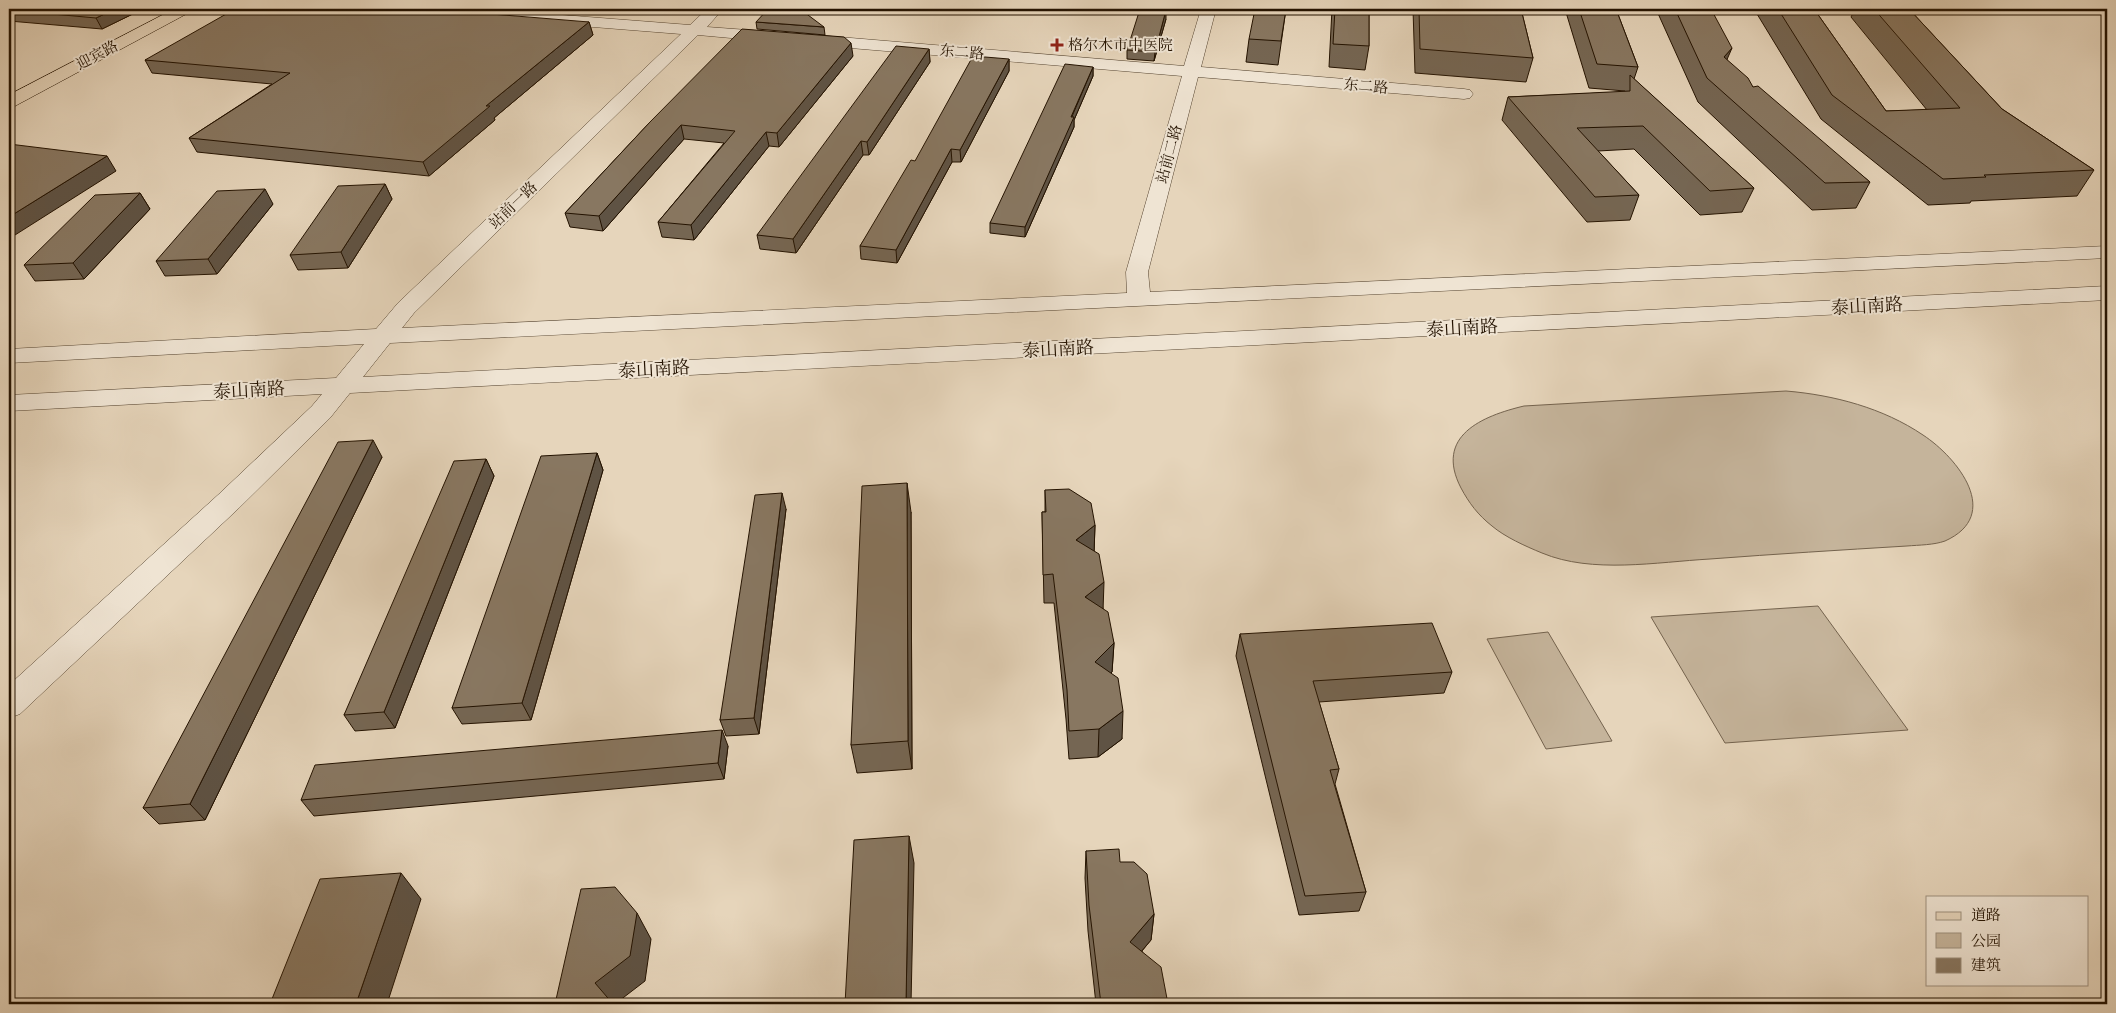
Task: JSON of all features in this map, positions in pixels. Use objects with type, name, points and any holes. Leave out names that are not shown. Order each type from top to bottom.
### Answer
[{"type":"main road","name":"迎宾路","points":[[9,102],[185,9]]},
{"type":"street","name":"东二路","points":[[430,9],[1464,94]]},
{"type":"street","name":"站前一路","points":[[9,705],[229,501],[321,412],[406,308],[716,9]]},
{"type":"street","name":"站前二路","points":[[1139,299],[1137,272],[1208,9]]},
{"type":"street","points":[[9,356],[382,336],[2107,252]]},
{"type":"street","name":"泰山南路","points":[[9,403],[345,384],[1150,345],[2107,293]]},
{"type":"green space","points":[[1786,391],[1822,396],[1875,410],[1908,426],[1936,445],[1961,472],[1969,487],[1973,502],[1971,517],[1962,530],[1945,541],[1926,545],[1647,564],[1603,565],[1582,563],[1542,553],[1497,530],[1482,518],[1471,504],[1461,488],[1454,470],[1454,455],[1458,442],[1467,431],[1493,416],[1524,406]]},
{"type":"green space","points":[[1818,606],[1908,730],[1725,743],[1651,617]]},
{"type":"green space","points":[[1548,632],[1612,741],[1546,749],[1487,639]]},
{"type":"building","points":[[9,9],[115,9],[96,18]]},
{"type":"building","points":[[235,9],[430,9],[589,22],[486,106],[490,106],[423,162],[189,138],[290,73],[145,60]]},
{"type":"building","points":[[768,9],[800,9],[824,27],[756,22]]},
{"type":"building","points":[[1140,9],[1166,10],[1155,52],[1127,50]]},
{"type":"building","points":[[1255,9],[1286,9],[1281,41],[1249,39]]},
{"type":"building","points":[[1335,9],[1369,9],[1369,46],[1333,44]]},
{"type":"building","points":[[1419,9],[1521,9],[1533,58],[1420,49]]},
{"type":"building","points":[[1579,9],[1616,9],[1638,67],[1597,64]]},
{"type":"building","points":[[1675,9],[1711,9],[1732,48],[1724,57],[1748,78],[1753,87],[1758,86],[1870,182],[1825,183],[1707,78]]},
{"type":"building","points":[[1778,9],[1814,9],[1886,111],[1960,108],[1874,9],[1909,9],[2002,109],[2094,170],[1984,175],[1986,177],[1943,179],[1832,95]]},
{"type":"building","points":[[742,29],[844,37],[851,43],[777,133],[766,132],[691,225],[658,222],[735,131],[681,125],[599,216],[565,213],[650,122]]},
{"type":"building","points":[[896,46],[929,49],[867,142],[861,141],[793,239],[757,235]]},
{"type":"building","points":[[973,56],[1009,59],[960,150],[951,149],[896,250],[860,246],[911,160],[915,161]]},
{"type":"building","points":[[1065,64],[1093,67],[1071,117],[1074,117],[1025,227],[990,223]]},
{"type":"building","points":[[1630,75],[1754,188],[1710,191],[1643,126],[1577,128],[1639,195],[1595,197],[1508,97],[1630,91]]},
{"type":"building","points":[[9,144],[107,156],[9,217]]},
{"type":"building","points":[[385,184],[341,252],[290,255],[338,186]]},
{"type":"building","points":[[265,189],[208,259],[156,261],[217,191]]},
{"type":"building","points":[[140,193],[73,263],[24,265],[95,195]]},
{"type":"building","points":[[373,440],[190,804],[143,808],[338,442]]},
{"type":"building","points":[[597,453],[522,703],[452,708],[541,456]]},
{"type":"building","points":[[486,459],[384,712],[344,715],[454,461]]},
{"type":"building","points":[[907,483],[908,741],[851,745],[862,486]]},
{"type":"building","points":[[1069,489],[1091,503],[1095,525],[1076,540],[1099,554],[1104,582],[1085,597],[1108,612],[1114,643],[1095,662],[1118,678],[1123,711],[1099,729],[1069,731],[1067,690],[1053,574],[1043,575],[1042,512],[1046,512],[1045,490]]},
{"type":"building","points":[[782,493],[754,718],[720,720],[755,495]]},
{"type":"building","points":[[1432,623],[1452,672],[1313,681],[1339,769],[1330,770],[1366,892],[1305,896],[1240,634]]},
{"type":"building","points":[[722,730],[718,763],[301,800],[315,765]]},
{"type":"building","points":[[909,836],[906,1004],[845,1004],[854,840]]},
{"type":"building","points":[[1119,849],[1120,862],[1134,862],[1147,874],[1154,914],[1130,942],[1161,967],[1168,1004],[1101,1004],[1089,905],[1086,851]]},
{"type":"building","points":[[401,873],[356,1004],[270,1004],[320,879]]},
{"type":"building","points":[[615,887],[637,913],[630,956],[595,983],[613,1004],[555,1004],[581,889]]},
{"type":"place","name":"格尔木市中医院","points":[[1057,45]]}]
